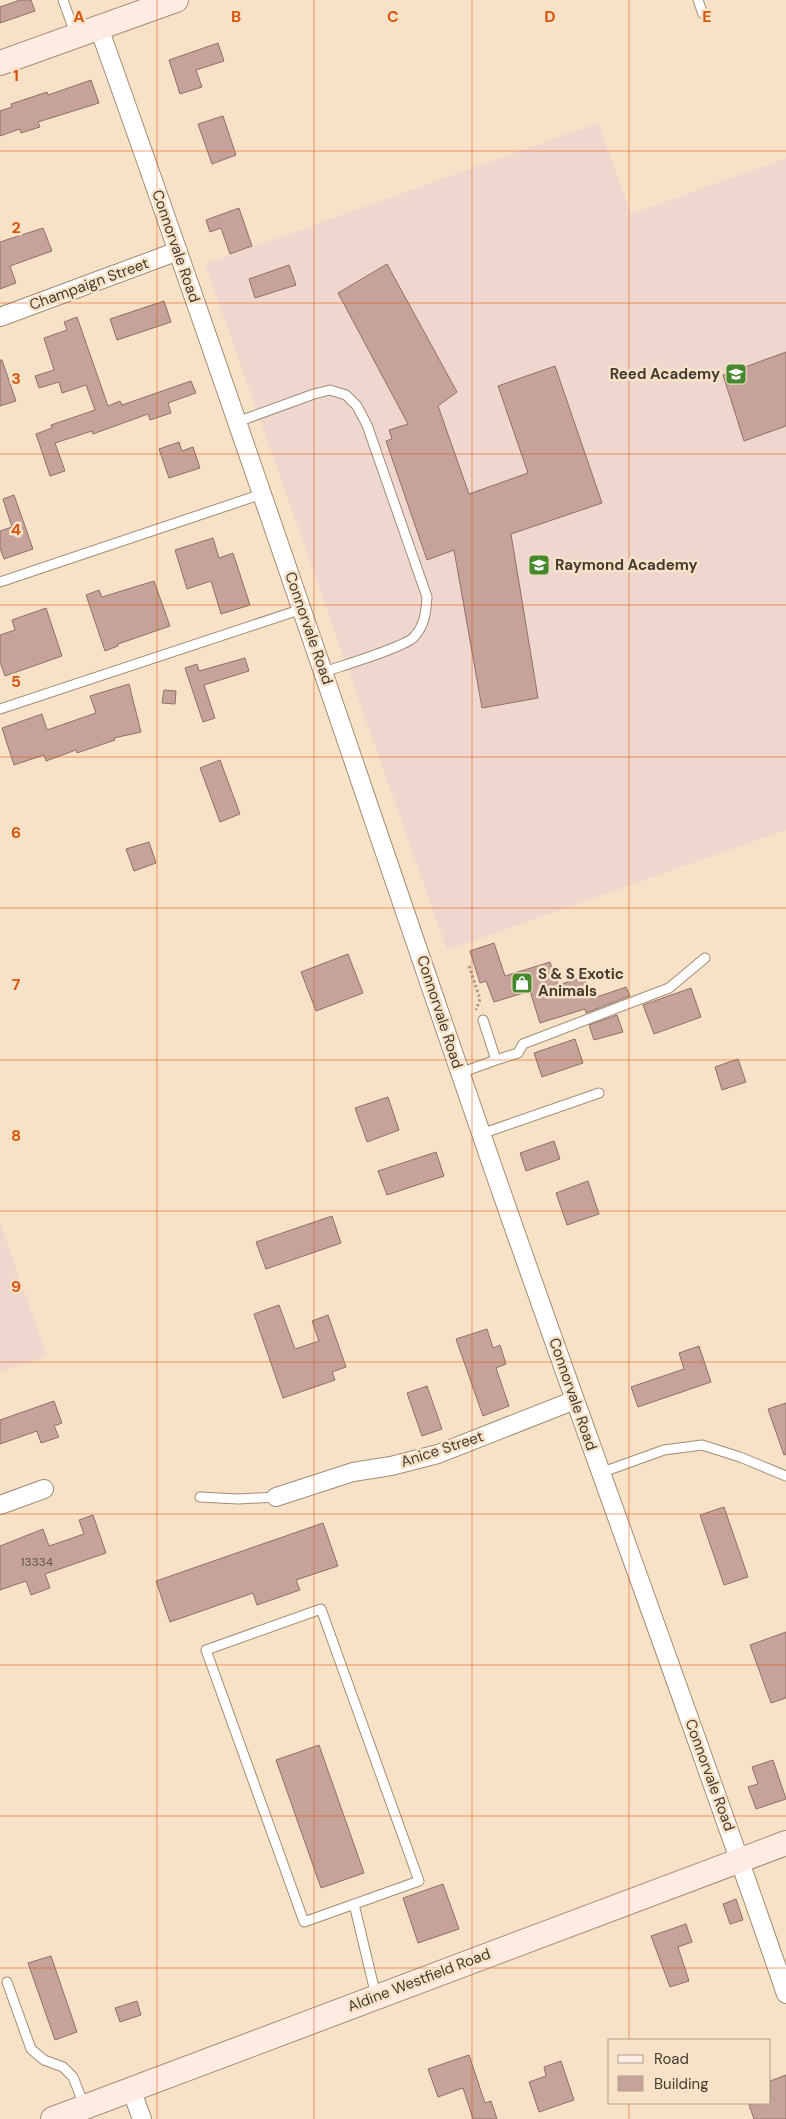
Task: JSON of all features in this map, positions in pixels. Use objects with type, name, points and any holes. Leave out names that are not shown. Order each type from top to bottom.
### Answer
[{"type":"main road","points":[[0,63],[176,0]]},
{"type":"main road","name":"Aldine Westfield Road","points":[[53,2119],[740,1858],[786,1843]]},
{"type":"street","name":"Connorvale Road","points":[[99,28],[302,608],[481,1134],[600,1473],[740,1858],[786,1994]]},
{"type":"street","name":"Champaign Street","points":[[0,316],[178,251]]},
{"type":"street","name":"Anice Street","points":[[276,1497],[353,1472],[391,1466],[438,1454],[575,1400]]},
{"type":"street","points":[[0,1505],[44,1489]]},
{"type":"street","points":[[131,2089],[142,2119]]},
{"type":"lane","points":[[63,0],[76,36]]},
{"type":"lane","points":[[698,0],[702,14]]},
{"type":"lane","points":[[237,422],[330,390],[346,395],[358,406],[367,425],[427,597],[426,612],[422,625],[413,638],[401,645],[324,672]]},
{"type":"lane","points":[[0,582],[262,494]]},
{"type":"lane","points":[[0,709],[302,608]]},
{"type":"lane","points":[[460,1073],[518,1053],[523,1044],[669,988],[705,958]]},
{"type":"lane","points":[[483,1020],[496,1060]]},
{"type":"lane","points":[[481,1134],[599,1093]]},
{"type":"lane","points":[[600,1473],[664,1450],[702,1445],[740,1457],[786,1476]]},
{"type":"lane","points":[[200,1496],[238,1499],[276,1497]]},
{"type":"lane","points":[[321,1609],[419,1881],[354,1904],[304,1922],[206,1650],[321,1609]]},
{"type":"lane","points":[[354,1904],[376,1996]]},
{"type":"lane","points":[[7,1982],[31,2048],[44,2060],[63,2067],[73,2077],[85,2107]]},
{"type":"path","points":[[469,966],[477,982],[480,999],[474,1013],[483,1020]]},
{"type":"shaded area","name":"Raymond Academy","points":[[598,123],[631,214],[786,158],[786,830],[447,950],[205,264]]},
{"type":"shaded area","points":[[0,1223],[47,1356],[0,1372]]},
{"type":"building","points":[[20,0],[31,0],[35,11],[0,23],[0,7]]},
{"type":"building","points":[[218,43],[224,61],[196,70],[202,87],[180,94],[169,60]]},
{"type":"building","points":[[91,80],[99,103],[38,122],[40,127],[21,133],[20,129],[0,136],[0,111],[12,107],[11,104],[47,92],[48,95]]},
{"type":"building","points":[[223,116],[236,155],[212,164],[198,124]]},
{"type":"building","points":[[239,208],[252,246],[230,254],[221,228],[210,232],[206,220]]},
{"type":"building","points":[[43,228],[52,251],[10,266],[16,283],[0,289],[0,242]]},
{"type":"building","points":[[387,264],[457,392],[438,406],[469,494],[528,473],[498,386],[555,366],[602,503],[511,534],[538,698],[482,708],[454,550],[427,560],[386,441],[392,439],[389,430],[408,424],[338,293]]},
{"type":"building","points":[[289,265],[296,285],[255,298],[249,279]]},
{"type":"building","points":[[164,301],[171,322],[117,340],[110,319]]},
{"type":"building","points":[[77,317],[108,406],[120,401],[122,405],[191,381],[196,393],[168,403],[171,413],[150,420],[148,414],[93,434],[92,431],[55,443],[65,471],[50,476],[36,434],[52,428],[51,425],[95,410],[86,385],[62,393],[59,382],[39,388],[35,376],[54,370],[44,338],[67,330],[64,322]]},
{"type":"building","points":[[786,352],[786,426],[744,441],[723,375]]},
{"type":"building","points":[[0,360],[2,360],[16,401],[0,406]]},
{"type":"building","points":[[179,442],[182,451],[193,447],[200,468],[169,478],[159,449]]},
{"type":"building","points":[[14,495],[33,549],[4,559],[0,548],[0,531],[12,527],[3,499]]},
{"type":"building","points":[[213,538],[219,558],[233,553],[250,605],[221,614],[211,581],[187,589],[175,550]]},
{"type":"building","points":[[154,581],[170,626],[118,644],[118,646],[105,651],[86,595],[99,590],[102,597]]},
{"type":"building","points":[[46,608],[62,656],[5,676],[0,662],[0,635],[15,630],[12,620]]},
{"type":"building","points":[[245,658],[249,671],[204,685],[215,718],[203,722],[185,668],[197,664],[199,671]]},
{"type":"building","points":[[129,684],[141,732],[114,738],[115,740],[77,753],[76,750],[46,761],[44,755],[14,765],[2,728],[42,714],[47,730],[96,713],[90,696]]},
{"type":"building","points":[[164,690],[176,691],[175,704],[162,703]]},
{"type":"building","points":[[220,760],[240,814],[220,822],[200,768]]},
{"type":"building","points":[[149,842],[156,863],[134,871],[126,849]]},
{"type":"building","name":"S & S Exotic Animals","points":[[494,943],[505,976],[550,962],[558,985],[584,977],[591,999],[626,987],[630,996],[586,1013],[585,1009],[540,1023],[530,991],[494,1002],[486,981],[480,983],[470,951]]},
{"type":"building","points":[[348,954],[363,993],[316,1011],[301,972]]},
{"type":"building","points":[[691,988],[701,1017],[654,1034],[643,1005]]},
{"type":"building","points":[[617,1015],[623,1032],[594,1040],[589,1025]]},
{"type":"building","points":[[575,1039],[583,1063],[542,1077],[534,1053]]},
{"type":"building","points":[[738,1059],[746,1082],[722,1090],[715,1067]]},
{"type":"building","points":[[388,1097],[399,1130],[367,1142],[355,1108]]},
{"type":"building","points":[[554,1141],[560,1159],[526,1171],[520,1153]]},
{"type":"building","points":[[436,1152],[444,1176],[387,1195],[378,1171]]},
{"type":"building","points":[[588,1181],[599,1214],[567,1225],[556,1193]]},
{"type":"building","points":[[332,1216],[341,1243],[266,1269],[256,1242]]},
{"type":"building","points":[[279,1305],[295,1349],[319,1341],[312,1321],[328,1315],[346,1367],[332,1372],[335,1380],[283,1398],[254,1314]]},
{"type":"building","points":[[487,1329],[493,1348],[500,1345],[506,1364],[496,1368],[509,1406],[483,1416],[456,1339]]},
{"type":"building","points":[[699,1346],[711,1382],[638,1407],[631,1387],[684,1369],[679,1353]]},
{"type":"building","points":[[427,1386],[442,1429],[422,1436],[407,1393]]},
{"type":"building","points":[[54,1401],[62,1423],[54,1426],[59,1437],[41,1443],[37,1431],[0,1444],[0,1420]]},
{"type":"building","points":[[786,1403],[786,1454],[784,1455],[768,1409]]},
{"type":"building","points":[[724,1507],[748,1577],[724,1585],[700,1515]]},
{"type":"building","points":[[93,1515],[106,1553],[45,1574],[50,1588],[31,1595],[26,1581],[0,1590],[0,1546],[43,1529],[49,1546],[84,1534],[79,1520]]},
{"type":"building","points":[[323,1523],[338,1566],[296,1580],[300,1590],[257,1605],[253,1593],[170,1622],[156,1581]]},
{"type":"building","points":[[786,1632],[786,1698],[771,1703],[750,1645]]},
{"type":"building","points":[[319,1745],[364,1873],[321,1888],[276,1760]]},
{"type":"building","points":[[773,1760],[786,1799],[756,1809],[748,1787],[758,1784],[752,1767]]},
{"type":"building","points":[[443,1884],[459,1929],[418,1943],[403,1898]]},
{"type":"building","points":[[736,1899],[743,1920],[730,1924],[723,1904]]},
{"type":"building","points":[[686,1924],[692,1942],[678,1947],[689,1981],[670,1987],[651,1936]]},
{"type":"building","points":[[51,1956],[77,2032],[55,2040],[28,1963]]},
{"type":"building","points":[[137,2001],[141,2015],[120,2022],[115,2008]]},
{"type":"building","points":[[469,2055],[485,2103],[491,2101],[497,2119],[473,2119],[463,2088],[438,2097],[428,2069]]},
{"type":"building","points":[[561,2061],[574,2100],[539,2112],[529,2082],[546,2076],[544,2067]]},
{"type":"building","points":[[786,2075],[786,2119],[754,2119],[749,2105],[771,2104],[771,2081]]},
{"type":"place","name":"Reed Academy","points":[[736,374]]},
{"type":"place","name":"Raymond Academy","points":[[539,565]]},
{"type":"place","name":"S & S Exotic Animals","points":[[522,983]]}]
